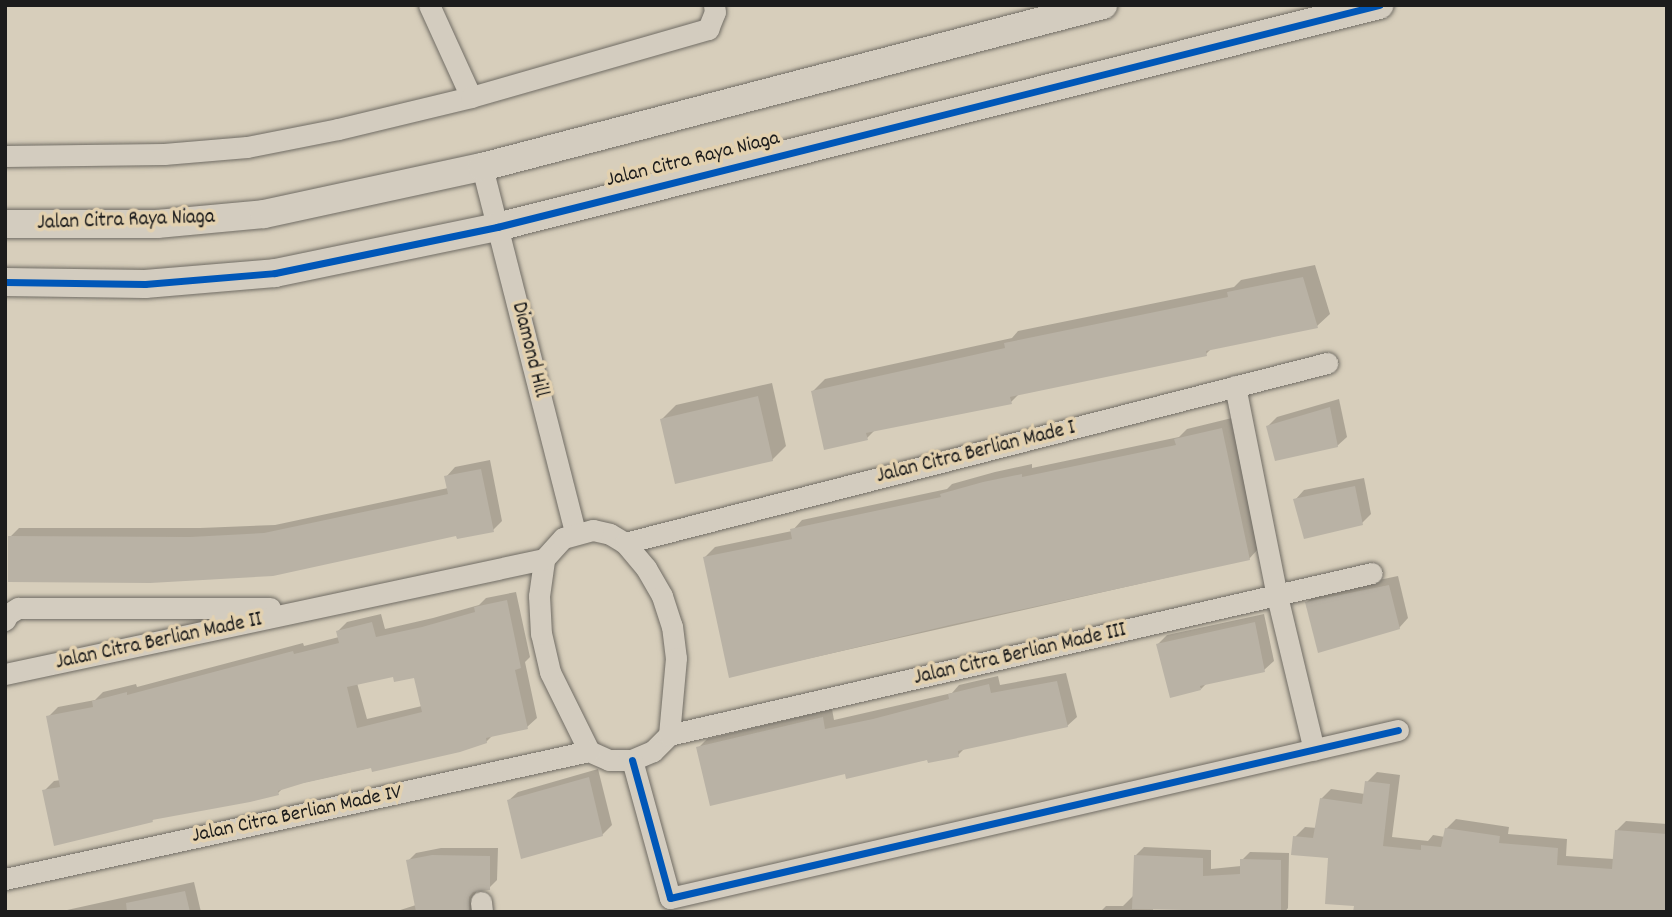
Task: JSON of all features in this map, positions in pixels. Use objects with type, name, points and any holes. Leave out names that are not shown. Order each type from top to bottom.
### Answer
[{"type":"street","points":[[429,5],[471,97]]},
{"type":"street","points":[[5,156],[94,157],[247,147],[471,97],[708,29],[715,12],[714,5]]},
{"type":"street","name":"Jalan Citra Raya Niaga","points":[[5,225],[157,224],[264,214],[482,167],[1104,5]]},
{"type":"street","name":"Jalan Citra Raya Niaga","points":[[5,282],[145,284],[275,272],[497,227],[1379,5]]},
{"type":"street","name":"Diamond Hill","points":[[482,167],[575,533]]},
{"type":"street","name":"Jalan Citra Berlian Made I","points":[[625,543],[1327,363]]},
{"type":"street","points":[[1235,386],[1277,596],[1314,750]]},
{"type":"street","points":[[593,530],[610,534],[625,543],[657,586],[672,626],[676,658],[668,735],[653,751],[632,760],[609,760],[589,751],[550,671],[541,634],[539,596],[544,559],[552,547],[575,533],[593,530]]},
{"type":"street","name":"Jalan Citra Berlian Made II","points":[[5,674],[544,559]]},
{"type":"street","name":"Jalan Citra Berlian Made III","points":[[668,735],[1372,573]]},
{"type":"street","name":"Jalan Citra Berlian Made II","points":[[5,620],[8,614],[18,608],[312,608]]},
{"type":"street","points":[[632,760],[670,898],[1398,730]]},
{"type":"street","name":"Jalan Citra Berlian Made IV","points":[[5,879],[589,751]]},
{"type":"building","points":[[1303,277],[1318,328],[1206,351],[1207,356],[1010,397],[1012,404],[866,433],[868,440],[824,450],[811,391],[1005,348],[1004,343],[1228,297],[1227,292]]},
{"type":"building","points":[[758,396],[773,461],[675,484],[660,419]]},
{"type":"building","points":[[1330,407],[1338,447],[1275,461],[1266,426]]},
{"type":"building","points":[[1222,428],[1250,560],[950,625],[729,678],[703,557],[792,539],[790,529],[941,497],[940,494],[983,482],[1022,474],[1022,477],[1176,445],[1174,439]]},
{"type":"building","points":[[481,469],[494,532],[457,539],[456,536],[273,576],[150,583],[8,582],[8,536],[190,537],[264,533],[448,494],[444,476]]},
{"type":"building","points":[[1355,486],[1363,525],[1304,539],[1293,499]]},
{"type":"building","points":[[1389,585],[1400,629],[1318,653],[1305,602]]},
{"type":"building","points":[[507,600],[521,668],[515,670],[528,729],[486,738],[487,743],[460,752],[372,772],[371,768],[304,783],[278,791],[279,795],[152,820],[153,822],[54,846],[42,790],[60,787],[46,716],[93,707],[92,701],[127,692],[127,695],[293,651],[294,654],[339,643],[336,631],[372,622],[376,637],[475,612],[474,607]],"holes":[[[393,677],[394,682],[414,678],[422,712],[357,728],[347,687]]]},
{"type":"building","points":[[1255,622],[1265,672],[1200,686],[1201,690],[1170,698],[1156,644]]},
{"type":"building","points":[[1057,681],[1068,727],[958,751],[959,757],[928,763],[927,760],[846,779],[845,774],[710,806],[696,747],[823,717],[825,729],[873,719],[949,699],[948,694],[989,684],[991,693]]},
{"type":"building","points":[[589,777],[603,836],[521,859],[507,800]]},
{"type":"building","points":[[1365,781],[1390,784],[1383,846],[1421,850],[1421,845],[1441,847],[1445,828],[1500,836],[1499,843],[1558,848],[1557,865],[1612,869],[1615,830],[1667,834],[1667,912],[1353,912],[1354,906],[1325,904],[1328,858],[1291,855],[1293,836],[1313,838],[1320,798],[1362,804]]},
{"type":"building","points":[[432,855],[490,856],[490,890],[473,892],[469,897],[469,912],[416,912],[406,860]]},
{"type":"building","points":[[1134,855],[1203,858],[1203,876],[1240,874],[1240,859],[1281,860],[1281,912],[1132,909]]},
{"type":"building","points":[[185,891],[190,912],[127,912],[126,903]]},
{"type":"cycle path","points":[[5,282],[145,284],[275,273],[497,227],[1379,5]]},
{"type":"cycle path","points":[[632,760],[670,898],[1398,730]]}]
